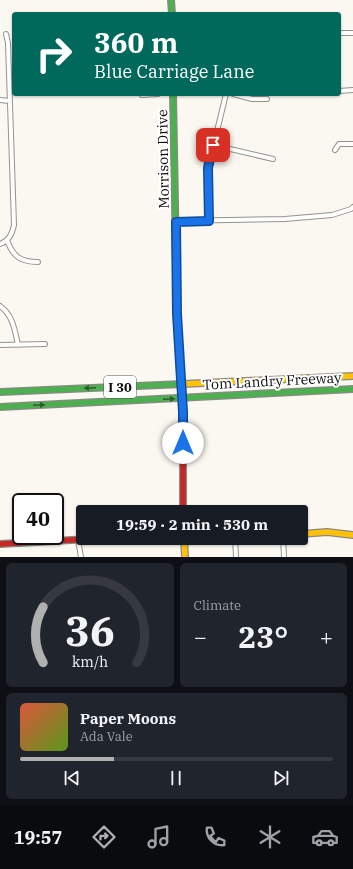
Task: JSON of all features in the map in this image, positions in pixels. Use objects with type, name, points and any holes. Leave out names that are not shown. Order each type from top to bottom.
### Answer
[{"type":"main road","points":[[172,0],[172,12]]},
{"type":"main road","name":"Morrison Drive","points":[[173,96],[177,314],[183,412],[183,505]]},
{"type":"main road","name":"Tom Landry Freeway","points":[[0,392],[324,378],[353,375]]},
{"type":"main road","name":"Tom Landry Freeway","points":[[0,407],[326,390],[353,390]]},
{"type":"main road","points":[[308,533],[339,532],[353,535]]},
{"type":"main road","points":[[0,544],[76,540]]},
{"type":"main road","points":[[184,545],[184,557]]},
{"type":"street","points":[[341,33],[353,33]]},
{"type":"street","points":[[0,244],[7,240],[12,233],[14,225],[8,43],[6,34]]},
{"type":"street","points":[[341,91],[353,90]]},
{"type":"street","points":[[209,221],[208,168],[225,96]]},
{"type":"street","points":[[241,96],[252,99],[268,99]]},
{"type":"street","points":[[0,100],[10,101]]},
{"type":"street","points":[[335,150],[339,144],[353,144]]},
{"type":"street","points":[[213,145],[273,159]]},
{"type":"street","points":[[176,222],[285,219],[332,215],[353,207]]},
{"type":"street","points":[[7,240],[11,250],[18,258],[28,262],[38,262]]},
{"type":"street","points":[[0,306],[10,317],[14,326],[18,345]]},
{"type":"street","points":[[0,345],[45,344]]},
{"type":"street","points":[[79,545],[81,557]]},
{"type":"street","points":[[235,545],[236,557]]},
{"type":"street","points":[[283,545],[284,557]]},
{"type":"traffic: fast","points":[[171,0],[172,12]]},
{"type":"traffic: fast","points":[[173,96],[177,314],[180,371]]},
{"type":"traffic: fast","points":[[0,392],[183,384]]},
{"type":"traffic: fast","points":[[0,407],[353,389]]},
{"type":"traffic: slow","points":[[183,384],[353,376]]},
{"type":"traffic: slow","points":[[308,533],[327,532],[353,535]]},
{"type":"traffic: slow","points":[[184,545],[185,557]]},
{"type":"traffic: jam","points":[[180,371],[183,412]]},
{"type":"traffic: jam","points":[[183,412],[183,505]]},
{"type":"traffic: jam","points":[[0,544],[76,540]]},
{"type":"route","points":[[183,443],[183,412],[177,314],[176,222],[209,221],[208,168],[213,145]]}]
